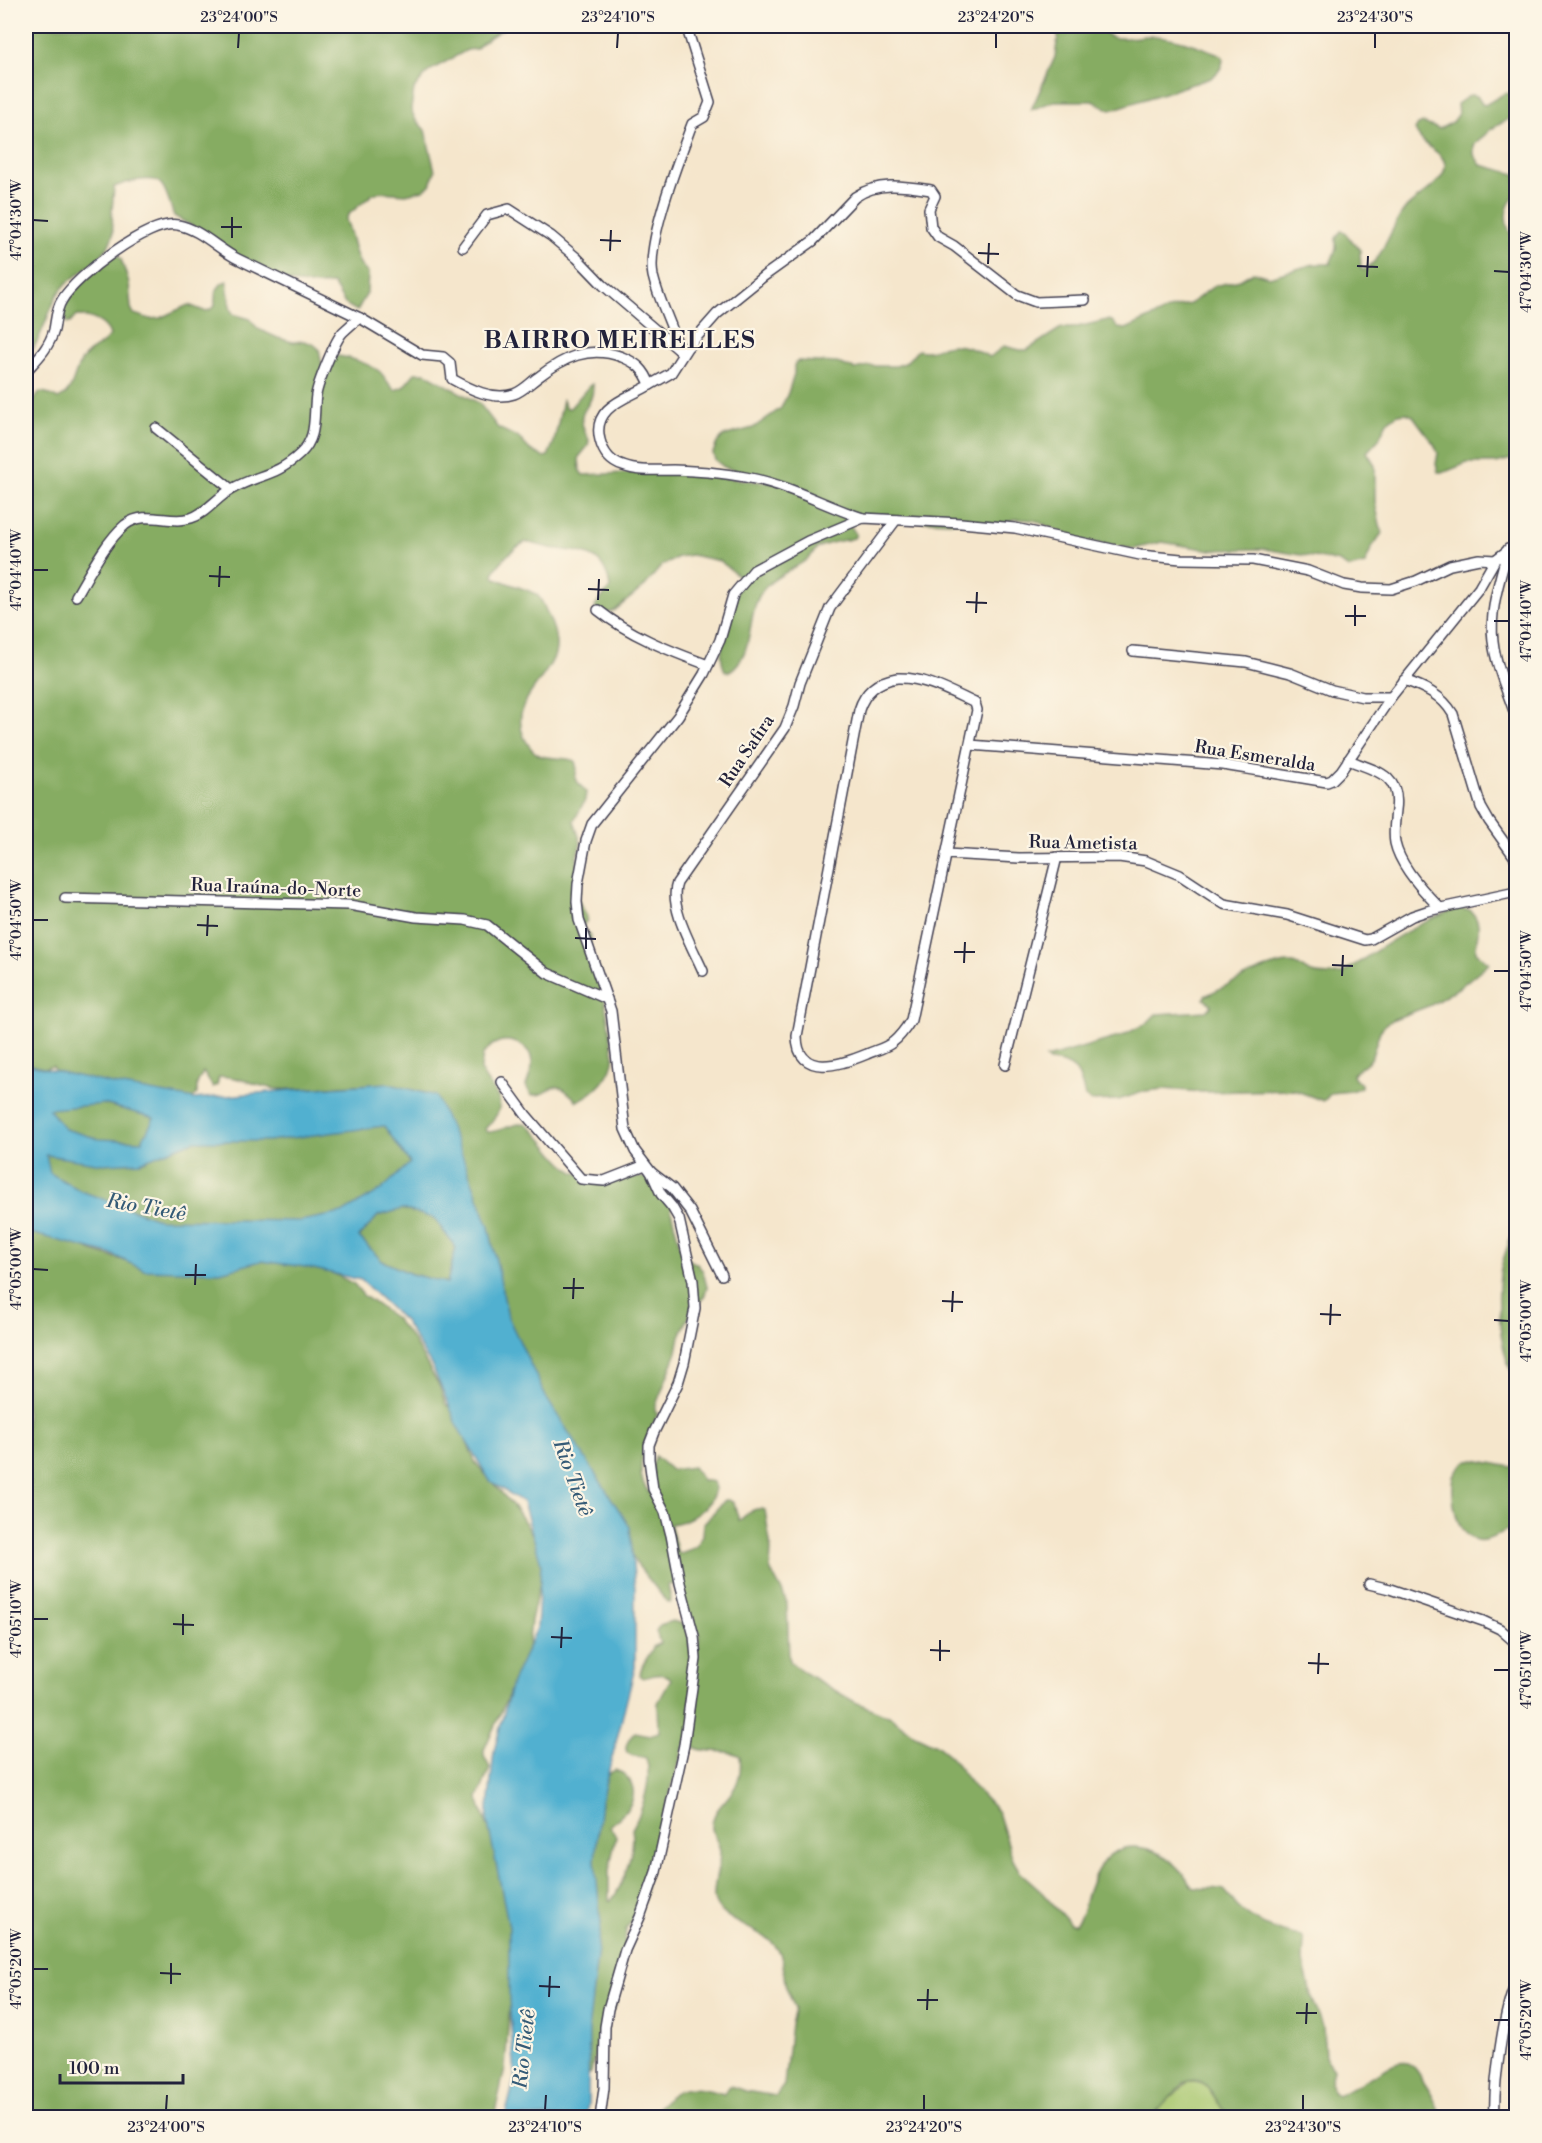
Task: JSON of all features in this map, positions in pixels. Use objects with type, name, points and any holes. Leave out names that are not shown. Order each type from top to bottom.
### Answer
[{"type":"street","points":[[680,353],[658,294],[652,260],[657,232],[692,124],[704,117],[710,102],[689,35],[691,26]]},
{"type":"street","points":[[1085,300],[1036,302],[1017,295],[954,246],[938,237],[931,227],[929,209],[935,196],[931,190],[889,186],[868,190],[855,197],[813,241],[717,314],[680,353],[671,373],[611,405],[601,419],[599,437],[602,449],[615,463],[635,469],[720,472],[759,479],[863,518],[1015,528],[1140,555],[1181,559],[1253,560],[1308,572],[1344,585],[1362,588],[1391,589],[1416,581],[1450,565],[1479,559],[1495,560],[1512,547]]},
{"type":"street","points":[[463,247],[487,215],[509,208],[551,236],[577,258],[603,285],[680,353]]},
{"type":"street","points":[[26,372],[48,345],[58,307],[68,292],[89,272],[129,242],[148,231],[169,224],[187,227],[223,251],[360,318],[423,355],[443,357],[450,363],[452,379],[484,393],[514,393],[559,362],[586,352],[607,353],[626,359],[644,370],[650,385]]},
{"type":"street","points":[[76,596],[104,551],[126,524],[144,517],[178,520],[193,517],[231,489],[277,471],[303,452],[312,438],[316,395],[333,352],[343,332],[360,318]]},
{"type":"street","points":[[156,428],[231,489]]},
{"type":"street","points":[[600,2118],[604,2088],[605,2027],[611,1996],[625,1950],[656,1872],[669,1822],[684,1745],[696,1659],[694,1636],[680,1583],[671,1535],[664,1512],[653,1489],[649,1459],[649,1445],[678,1383],[684,1363],[694,1319],[695,1295],[679,1219],[628,1140],[611,1011],[579,920],[578,884],[586,841],[592,824],[678,716],[720,640],[733,594],[754,570],[808,541],[863,518]]},
{"type":"street","name":"Rua Safira","points":[[703,971],[676,907],[674,892],[677,882],[785,728],[830,608],[896,520]]},
{"type":"street","points":[[1512,547],[1496,598],[1493,639],[1496,658],[1516,717]]},
{"type":"street","name":"Rua Esmeralda","points":[[970,745],[1223,765],[1321,783],[1332,780],[1390,697],[1479,588],[1495,560]]},
{"type":"street","points":[[598,610],[616,625],[708,665]]},
{"type":"street","points":[[1133,651],[1246,662],[1290,673],[1332,690],[1363,697],[1390,697]]},
{"type":"street","points":[[913,678],[930,682],[976,704],[977,710],[970,745],[946,854],[913,1013],[904,1032],[887,1046],[844,1064],[819,1066],[807,1061],[798,1048],[797,1036],[859,710],[863,699],[876,685],[889,679],[913,678]]},
{"type":"street","points":[[1404,680],[1424,687],[1447,704],[1453,714],[1481,807],[1516,859]]},
{"type":"street","points":[[1348,760],[1386,776],[1395,785],[1398,798],[1394,842],[1399,855],[1418,885],[1439,908]]},
{"type":"street","name":"Rua Ametista","points":[[946,854],[1019,858],[1119,857],[1146,861],[1180,875],[1224,904],[1287,915],[1362,940],[1371,939],[1412,916],[1516,892]]},
{"type":"street","points":[[1005,1065],[1057,857]]},
{"type":"street","name":"Rua Iraúna-do-Norte","points":[[64,898],[349,905],[416,917],[465,920],[487,925],[547,973],[607,999]]},
{"type":"street","points":[[502,1082],[526,1115],[581,1179],[604,1181],[648,1168]]},
{"type":"street","points":[[648,1168],[672,1188],[690,1211],[722,1275]]},
{"type":"street","points":[[1369,1584],[1390,1588],[1484,1621],[1500,1629],[1516,1643]]},
{"type":"street","points":[[1495,2118],[1496,2087],[1503,2039],[1512,1992],[1516,1984]]},
{"type":"green space","points":[[26,26],[507,26],[476,49],[467,50],[429,71],[414,89],[411,109],[415,119],[425,130],[435,171],[430,185],[423,190],[406,194],[381,192],[373,194],[348,215],[346,220],[359,262],[368,273],[367,293],[357,311],[345,304],[333,284],[288,282],[262,272],[206,234],[174,216],[165,191],[157,181],[138,180],[114,187],[113,235],[108,247],[98,259],[67,283],[57,295],[38,340],[26,361]]},
{"type":"green space","points":[[1064,26],[1105,26],[1108,36],[1116,38],[1158,36],[1176,39],[1219,54],[1223,57],[1222,64],[1211,78],[1111,110],[1092,101],[1054,101],[1031,110],[1055,57],[1058,35]]},
{"type":"green space","points":[[1505,93],[1516,95],[1516,115],[1491,129],[1474,145],[1474,155],[1481,165],[1516,174],[1516,195],[1508,206],[1506,218],[1509,230],[1516,242],[1516,458],[1496,463],[1467,463],[1445,472],[1438,472],[1436,464],[1438,453],[1434,444],[1413,416],[1406,413],[1398,414],[1387,422],[1379,439],[1367,452],[1375,465],[1375,503],[1382,533],[1372,547],[1365,564],[1349,568],[1339,562],[1326,559],[1264,549],[1210,550],[1162,542],[1134,549],[1078,540],[1034,520],[1014,519],[1001,524],[851,518],[848,522],[856,534],[854,538],[818,548],[809,558],[776,578],[762,591],[757,599],[745,652],[729,672],[725,671],[721,650],[741,578],[720,561],[691,555],[678,557],[661,566],[645,586],[614,611],[605,614],[597,612],[595,606],[610,588],[607,575],[603,566],[590,555],[526,542],[507,555],[493,574],[499,580],[537,595],[554,631],[555,654],[548,669],[524,705],[521,725],[525,739],[537,754],[575,761],[577,769],[575,779],[586,792],[585,800],[574,821],[581,843],[577,856],[578,900],[587,917],[582,927],[591,936],[589,950],[600,973],[614,1056],[610,1070],[602,1083],[597,1089],[577,1101],[568,1092],[556,1086],[539,1095],[531,1095],[526,1086],[532,1065],[528,1051],[512,1042],[494,1044],[483,1054],[481,1069],[485,1079],[496,1093],[499,1109],[485,1129],[492,1132],[525,1123],[538,1134],[567,1168],[574,1172],[600,1178],[642,1177],[662,1186],[674,1197],[671,1211],[680,1246],[686,1258],[697,1264],[703,1271],[707,1287],[704,1297],[692,1310],[680,1336],[677,1352],[656,1405],[655,1411],[658,1413],[643,1453],[641,1474],[649,1492],[653,1492],[655,1456],[671,1470],[693,1467],[702,1480],[713,1482],[715,1489],[709,1502],[698,1513],[684,1521],[670,1524],[678,1554],[697,1547],[702,1535],[703,1524],[725,1500],[734,1503],[739,1521],[754,1510],[765,1510],[771,1549],[770,1569],[787,1604],[791,1663],[855,1702],[891,1717],[950,1756],[973,1786],[998,1812],[1013,1860],[1020,1872],[1037,1887],[1070,1924],[1075,1924],[1080,1917],[1092,1880],[1109,1855],[1117,1850],[1136,1847],[1162,1855],[1179,1868],[1192,1887],[1224,1890],[1245,1914],[1253,1919],[1277,1930],[1302,1936],[1304,1940],[1303,1960],[1311,1995],[1323,2026],[1325,2057],[1334,2069],[1331,2082],[1332,2092],[1337,2095],[1393,2065],[1408,2063],[1417,2070],[1431,2093],[1440,2117],[1238,2117],[1220,2105],[1209,2088],[1199,2081],[1192,2080],[1184,2083],[1152,2117],[651,2117],[667,2098],[682,2089],[700,2088],[724,2094],[730,2086],[776,2096],[784,2085],[791,2024],[795,2009],[785,1983],[781,1956],[777,1948],[763,1936],[723,1913],[714,1898],[720,1852],[712,1829],[713,1820],[737,1783],[740,1756],[730,1752],[698,1749],[692,1746],[691,1739],[684,1746],[659,1831],[646,1883],[645,1900],[626,1929],[624,1959],[615,1979],[616,2006],[601,2024],[591,2073],[585,2076],[581,1929],[605,1776],[615,1770],[621,1772],[629,1780],[633,1791],[628,1808],[610,1826],[616,1837],[609,1870],[609,1900],[611,1901],[628,1866],[633,1837],[632,1829],[643,1804],[648,1775],[646,1758],[633,1756],[628,1753],[626,1747],[635,1732],[650,1735],[659,1732],[658,1703],[671,1679],[661,1675],[643,1678],[640,1676],[641,1668],[653,1647],[660,1643],[656,1631],[660,1625],[672,1621],[683,1624],[688,1632],[692,1652],[698,1649],[699,1633],[675,1586],[668,1585],[671,1601],[667,1602],[636,1563],[610,1513],[491,1320],[381,1085],[278,1089],[219,1077],[217,1085],[213,1087],[203,1072],[197,1084],[197,1094],[119,1163],[146,1160],[184,1136],[385,1126],[395,1135],[410,1162],[408,1170],[351,1214],[298,1223],[119,1226],[50,1173],[39,1154],[54,1128],[45,1105],[104,1104],[121,1109],[56,1074],[53,1066],[35,1070],[26,1066],[26,409],[40,392],[58,399],[64,396],[82,360],[110,335],[101,323],[87,317],[76,316],[70,323],[67,323],[65,304],[73,291],[86,278],[112,256],[117,255],[121,259],[129,283],[131,308],[134,314],[150,319],[160,318],[188,305],[202,310],[211,309],[215,306],[215,294],[218,288],[227,281],[233,314],[250,319],[258,329],[278,338],[313,344],[319,349],[322,365],[336,356],[358,361],[379,371],[395,390],[403,387],[415,373],[425,373],[479,403],[498,428],[519,438],[530,450],[543,457],[548,456],[554,442],[563,400],[566,408],[570,408],[593,384],[590,401],[582,415],[584,429],[589,440],[588,446],[579,457],[580,471],[583,475],[670,471],[777,484],[724,467],[715,460],[713,453],[723,436],[753,428],[781,408],[794,374],[794,365],[798,361],[837,363],[855,369],[869,366],[896,366],[905,363],[918,350],[929,351],[949,345],[968,347],[990,357],[1004,346],[1027,350],[1061,328],[1073,328],[1107,320],[1112,321],[1118,328],[1126,329],[1172,308],[1190,304],[1214,286],[1240,280],[1253,272],[1269,277],[1314,264],[1330,264],[1336,249],[1336,238],[1341,231],[1360,250],[1361,269],[1364,270],[1377,258],[1400,215],[1436,183],[1444,171],[1443,160],[1418,136],[1415,130],[1418,125],[1423,123],[1439,129],[1453,122],[1458,115],[1457,104],[1470,95],[1477,96],[1485,105]]},
{"type":"green space","points":[[1457,909],[1470,910],[1475,916],[1478,926],[1476,952],[1489,963],[1460,987],[1431,1005],[1394,1019],[1385,1025],[1380,1031],[1371,1059],[1353,1074],[1361,1087],[1351,1091],[1331,1093],[1324,1101],[1294,1090],[1202,1092],[1164,1089],[1146,1091],[1118,1100],[1091,1101],[1085,1097],[1079,1075],[1075,1070],[1046,1058],[1122,1036],[1147,1023],[1156,1014],[1206,1011],[1211,1004],[1204,999],[1205,996],[1272,966],[1292,963],[1316,974],[1341,974],[1411,929]]},
{"type":"green space","points":[[401,1209],[434,1218],[456,1248],[447,1283],[411,1274],[382,1261],[359,1237],[378,1216]]},
{"type":"green space","points":[[1516,1226],[1516,1378],[1506,1357],[1500,1328],[1499,1285],[1506,1249]]},
{"type":"green space","points":[[26,1229],[73,1240],[92,1251],[126,1261],[149,1264],[270,1260],[327,1270],[354,1284],[363,1295],[395,1318],[413,1340],[439,1385],[446,1405],[454,1409],[475,1462],[519,1513],[536,1540],[543,1570],[531,1620],[528,1651],[484,1750],[484,1756],[490,1768],[478,1798],[486,1822],[513,1871],[513,1986],[505,2068],[494,2117],[26,2117]]},
{"type":"green space","points":[[1474,1460],[1512,1467],[1516,1465],[1516,1527],[1487,1540],[1476,1540],[1469,1537],[1459,1522],[1454,1503],[1455,1475],[1465,1462]]},
{"type":"green space","points":[[1189,2081],[1203,2084],[1211,2091],[1220,2106],[1238,2117],[1152,2118],[1158,2109]]},
{"type":"water","name":"Rio Tietê","points":[[26,1064],[112,1084],[195,1099],[386,1083],[436,1096],[461,1152],[489,1227],[508,1317],[547,1399],[630,1527],[635,1589],[635,1668],[601,1801],[595,1860],[601,1924],[589,2023],[588,2105],[585,2117],[505,2117],[515,2077],[509,1999],[509,1927],[487,1819],[494,1751],[512,1682],[537,1628],[541,1563],[523,1502],[490,1481],[459,1429],[433,1368],[405,1322],[361,1280],[305,1267],[261,1261],[220,1272],[144,1270],[113,1255],[26,1232],[26,1117],[28,1116],[26,1114]],"holes":[[[104,1104],[154,1118],[142,1141],[99,1139],[65,1129],[49,1109]],[[384,1126],[410,1163],[381,1190],[342,1213],[300,1221],[158,1219],[81,1191],[50,1173],[46,1155],[102,1164],[140,1162],[194,1141],[268,1141]],[[402,1209],[434,1218],[456,1248],[447,1283],[411,1274],[382,1261],[359,1237],[378,1216]]]},
{"type":"district","name":"BAIRRO MEIRELLES","points":[[620,341]]}]
